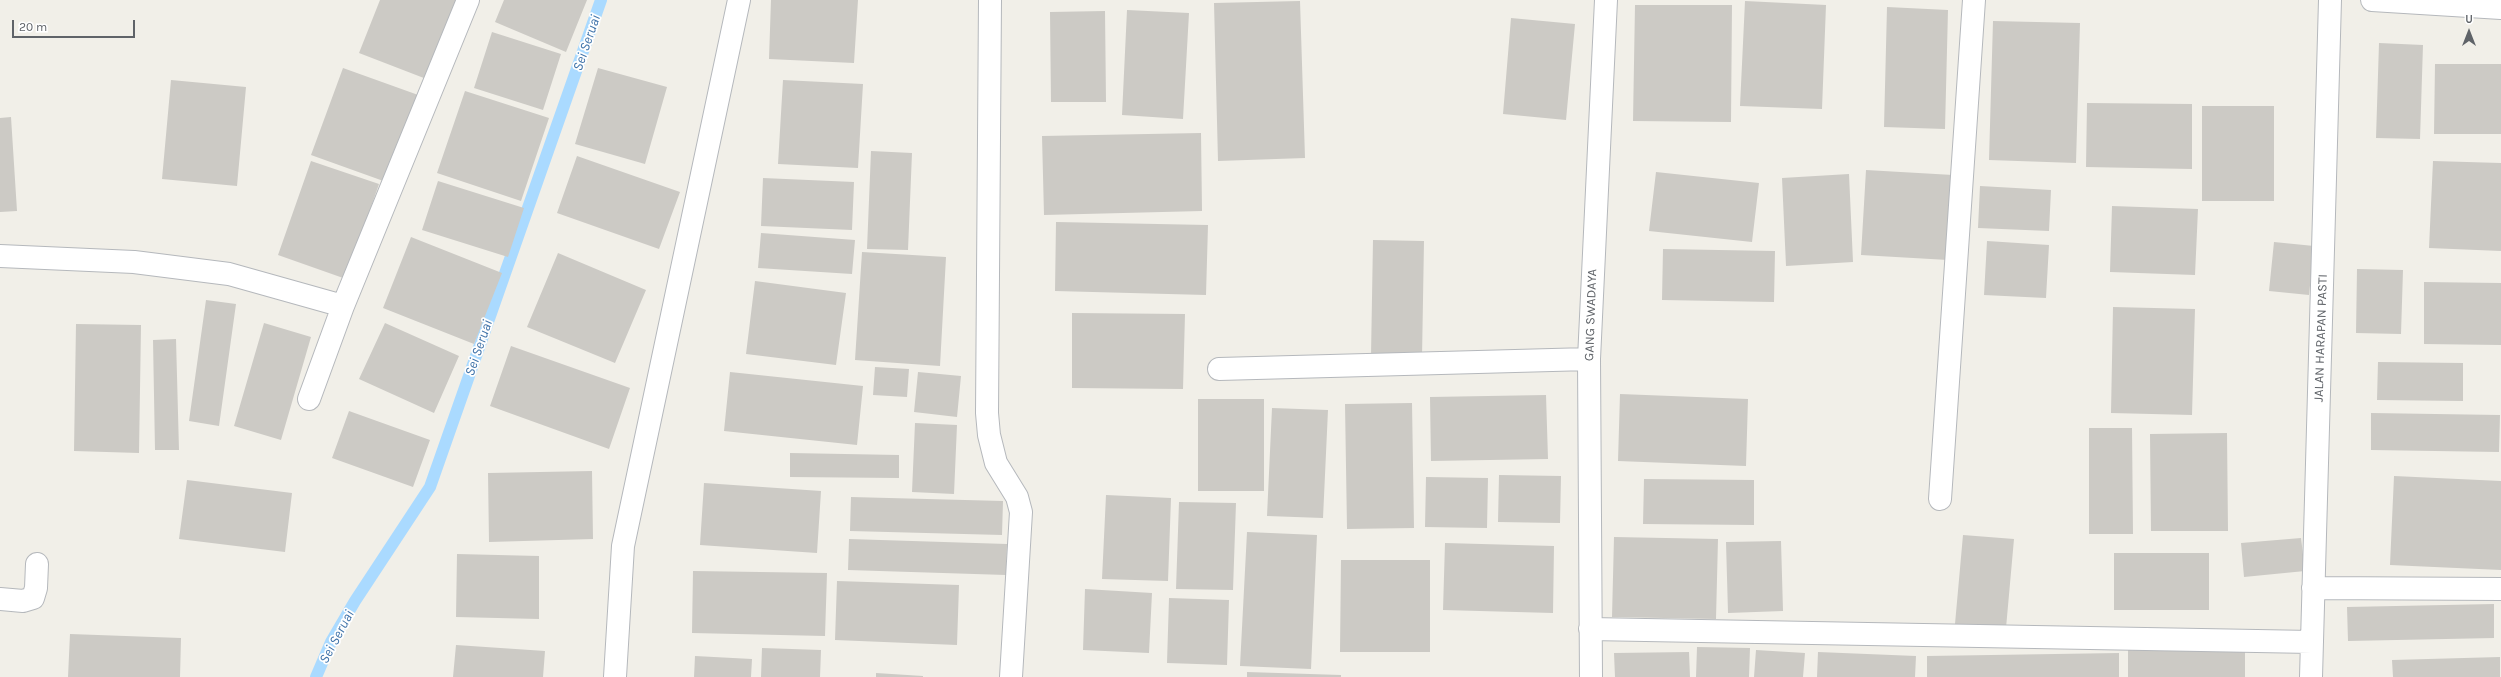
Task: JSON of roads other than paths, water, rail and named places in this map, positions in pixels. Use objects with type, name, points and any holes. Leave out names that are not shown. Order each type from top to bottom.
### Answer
[{"type":"street","points":[[309,399],[342,306],[468,0]]},
{"type":"street","points":[[615,677],[623,546],[739,0]]},
{"type":"street","points":[[990,0],[986,413],[989,435],[996,463],[1017,497],[1021,512],[1011,677]]},
{"type":"street","name":"GANG SWADAYA","points":[[1591,677],[1589,359],[1606,0]]},
{"type":"street","points":[[1940,499],[1974,0]]},
{"type":"street","name":"JALAN HARAPAN PASTI","points":[[2311,677],[2330,0]]},
{"type":"street","points":[[2372,0],[2501,8]]},
{"type":"street","points":[[0,256],[134,262],[229,274],[342,306]]},
{"type":"street","points":[[1219,369],[1589,359]]},
{"type":"street","points":[[0,599],[23,601],[33,598],[36,588],[37,564]]},
{"type":"street","points":[[2313,588],[2501,589]]},
{"type":"street","points":[[1590,630],[2312,642]]},
{"type":"waterway","name":"Sei Seruai","points":[[316,677],[331,642],[355,601],[430,487],[601,0]]}]
